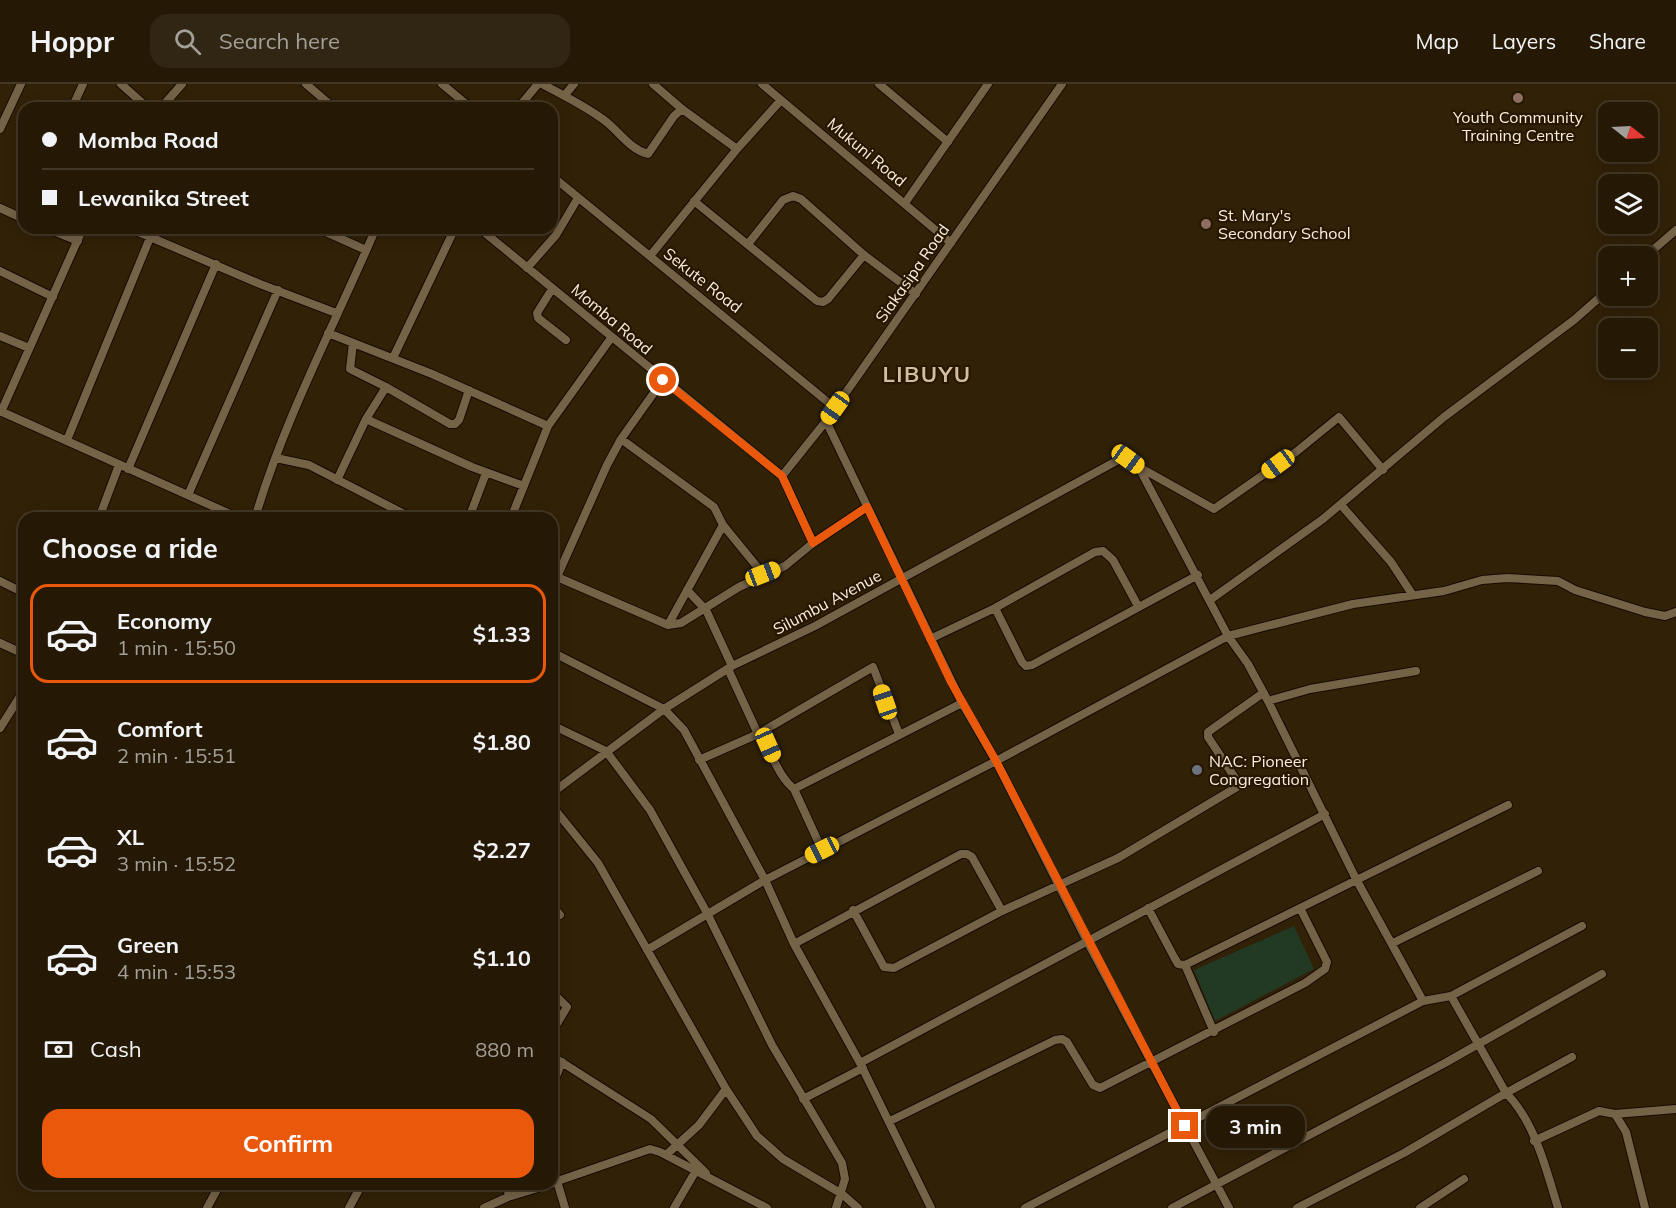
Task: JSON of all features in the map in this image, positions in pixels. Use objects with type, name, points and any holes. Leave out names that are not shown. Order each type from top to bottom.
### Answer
[{"type":"street","points":[[0,129],[21,84]]},
{"type":"street","points":[[75,102],[83,84]]},
{"type":"street","points":[[121,84],[141,102]]},
{"type":"street","points":[[166,102],[182,84]]},
{"type":"street","points":[[306,84],[327,102]]},
{"type":"street","points":[[442,84],[464,102]]},
{"type":"street","points":[[523,102],[538,84]]},
{"type":"street","points":[[543,84],[605,120],[636,150],[648,154],[674,116],[682,109]]},
{"type":"street","points":[[564,96],[574,84]]},
{"type":"street","points":[[653,84],[682,109],[737,149]]},
{"type":"street","name":"Mukuni Road","points":[[762,84],[951,243]]},
{"type":"street","points":[[879,84],[948,141]]},
{"type":"street","points":[[905,203],[988,84]]},
{"type":"street","name":"Siakasipa Road","points":[[782,476],[826,421],[1062,84]]},
{"type":"street","points":[[650,256],[737,149],[781,100]]},
{"type":"street","name":"Sekute Road","points":[[558,181],[835,408]]},
{"type":"street","points":[[747,244],[783,200],[794,196],[801,199],[864,255],[916,294]]},
{"type":"street","points":[[558,233],[578,198]]},
{"type":"street","points":[[694,201],[816,301],[822,302],[828,299],[864,255]]},
{"type":"street","points":[[0,208],[18,216]]},
{"type":"street","points":[[1658,246],[1676,230]]},
{"type":"street","points":[[61,234],[78,241]]},
{"type":"street","points":[[81,234],[1,411],[226,512]]},
{"type":"street","points":[[68,440],[151,234]]},
{"type":"street","points":[[156,234],[216,264],[336,313]]},
{"type":"street","points":[[341,234],[366,250]]},
{"type":"street","points":[[257,512],[276,458],[336,313],[373,234]]},
{"type":"street","points":[[393,358],[452,234]]},
{"type":"street","name":"Momba Road","points":[[486,234],[782,476],[813,543]]},
{"type":"street","points":[[527,268],[557,234]]},
{"type":"street","points":[[102,512],[216,264]]},
{"type":"street","points":[[0,271],[53,297]]},
{"type":"street","points":[[552,289],[537,313],[538,318],[566,340]]},
{"type":"street","points":[[188,495],[278,290]]},
{"type":"street","points":[[1210,600],[1341,505],[1444,417],[1574,320],[1598,299]]},
{"type":"street","points":[[328,333],[470,390],[548,426]]},
{"type":"street","points":[[0,336],[29,348]]},
{"type":"street","points":[[513,512],[548,426],[611,338]]},
{"type":"street","points":[[353,344],[350,369],[450,424],[455,424],[459,420],[470,390]]},
{"type":"street","points":[[558,575],[621,439],[663,380]]},
{"type":"street","points":[[337,480],[366,419],[386,387]]},
{"type":"street","points":[[1138,466],[1214,509],[1296,452],[1339,417],[1383,470]]},
{"type":"street","points":[[366,419],[486,473],[524,486]]},
{"type":"street","points":[[826,421],[962,703],[996,761],[1087,941],[1229,1208]]},
{"type":"street","points":[[621,439],[714,507],[723,525],[763,574]]},
{"type":"street","points":[[276,458],[309,465],[400,512]]},
{"type":"street","name":"Silumbu Avenue","points":[[558,789],[664,709],[730,668],[815,626],[1120,459],[1128,459],[1138,466]]},
{"type":"street","points":[[1138,466],[1198,575],[1228,636],[1268,701],[1356,879],[1423,1001]]},
{"type":"street","points":[[472,512],[486,473]]},
{"type":"street","points":[[1341,505],[1391,562],[1412,594]]},
{"type":"street","points":[[558,577],[668,625],[681,623],[706,610],[739,586],[785,566],[813,543],[867,507]]},
{"type":"street","points":[[668,625],[723,525]]},
{"type":"street","points":[[930,639],[994,608],[1095,552],[1102,551],[1113,560],[1138,606]]},
{"type":"street","points":[[994,608],[1026,666],[1198,575]]},
{"type":"street","points":[[647,950],[765,880],[996,761],[1228,636],[1353,604],[1444,591],[1482,580],[1558,581],[1575,590],[1645,612],[1665,616],[1676,612]]},
{"type":"street","points":[[0,581],[18,590]]},
{"type":"street","points":[[687,590],[706,610],[758,734],[768,745],[786,783],[794,789],[822,850]]},
{"type":"street","points":[[0,643],[18,651]]},
{"type":"street","points":[[558,655],[664,709],[684,730],[765,880],[794,944],[862,1065],[931,1208]]},
{"type":"street","points":[[699,760],[758,734],[873,667],[899,734]]},
{"type":"street","points":[[1268,701],[1310,689],[1416,671]]},
{"type":"street","points":[[853,910],[881,962],[890,969],[1002,911],[1118,858],[1237,787],[1237,780],[1208,737],[1208,732],[1263,693]]},
{"type":"street","points":[[0,728],[4,711],[18,696]]},
{"type":"street","points":[[794,789],[962,703]]},
{"type":"street","points":[[558,728],[606,751],[650,810],[707,913],[753,1007],[845,1171],[842,1194],[836,1208]]},
{"type":"street","points":[[1149,908],[1178,964],[1185,965],[1508,805]]},
{"type":"street","points":[[558,813],[598,863],[726,1089],[757,1136],[769,1149],[813,1179],[842,1194],[858,1208]]},
{"type":"street","points":[[803,1099],[1087,941],[1325,814]]},
{"type":"street","points":[[794,944],[853,910],[961,854],[972,857],[1002,911]]},
{"type":"street","points":[[1393,943],[1538,871]]},
{"type":"street","points":[[890,1121],[1055,1040],[1062,1039],[1067,1042],[1096,1088],[1100,1089],[1214,1032],[1305,983],[1325,969],[1327,962],[1323,951],[1301,909]]},
{"type":"street","points":[[1025,1208],[1423,1001],[1451,996],[1582,926]]},
{"type":"street","points":[[1185,965],[1214,1032]]},
{"type":"street","points":[[1172,1208],[1602,974]]},
{"type":"street","points":[[1451,996],[1506,1092],[1519,1107],[1558,1208]]},
{"type":"street","points":[[558,998],[567,1007],[558,1022]]},
{"type":"street","points":[[1297,1208],[1404,1153],[1506,1092],[1572,1057]]},
{"type":"street","points":[[558,1060],[651,1119],[679,1144],[697,1168]]},
{"type":"street","points":[[558,1072],[562,1062]]},
{"type":"street","points":[[666,1155],[699,1125],[726,1089]]},
{"type":"street","points":[[1534,1141],[1599,1111],[1615,1114],[1676,1108]]},
{"type":"street","points":[[1615,1114],[1626,1131],[1645,1208]]},
{"type":"street","points":[[558,1181],[650,1149],[697,1168],[767,1208]]},
{"type":"street","points":[[674,1208],[697,1168]]},
{"type":"street","points":[[1420,1208],[1464,1179]]},
{"type":"street","points":[[207,1208],[217,1190]]},
{"type":"street","points":[[349,1208],[359,1190]]},
{"type":"street","points":[[508,1197],[509,1190]]},
{"type":"street","points":[[487,1207],[530,1190]]},
{"type":"street","points":[[556,1190],[565,1208]]},
{"type":"green space","points":[[1294,926],[1314,969],[1215,1021],[1194,970]]},
{"type":"place","name":"Youth Community Training Centre","points":[[1518,98]]},
{"type":"place","name":"St. Mary's Secondary School","points":[[1206,224]]},
{"type":"place","name":"NAC: Pioneer Congregation","points":[[1197,770]]},
{"type":"district","name":"LIBUYU","points":[[927,374]]},
{"type":"route","points":[[663,380],[782,476],[813,543],[867,507],[962,703],[996,761],[1087,941],[1185,1126]]}]
